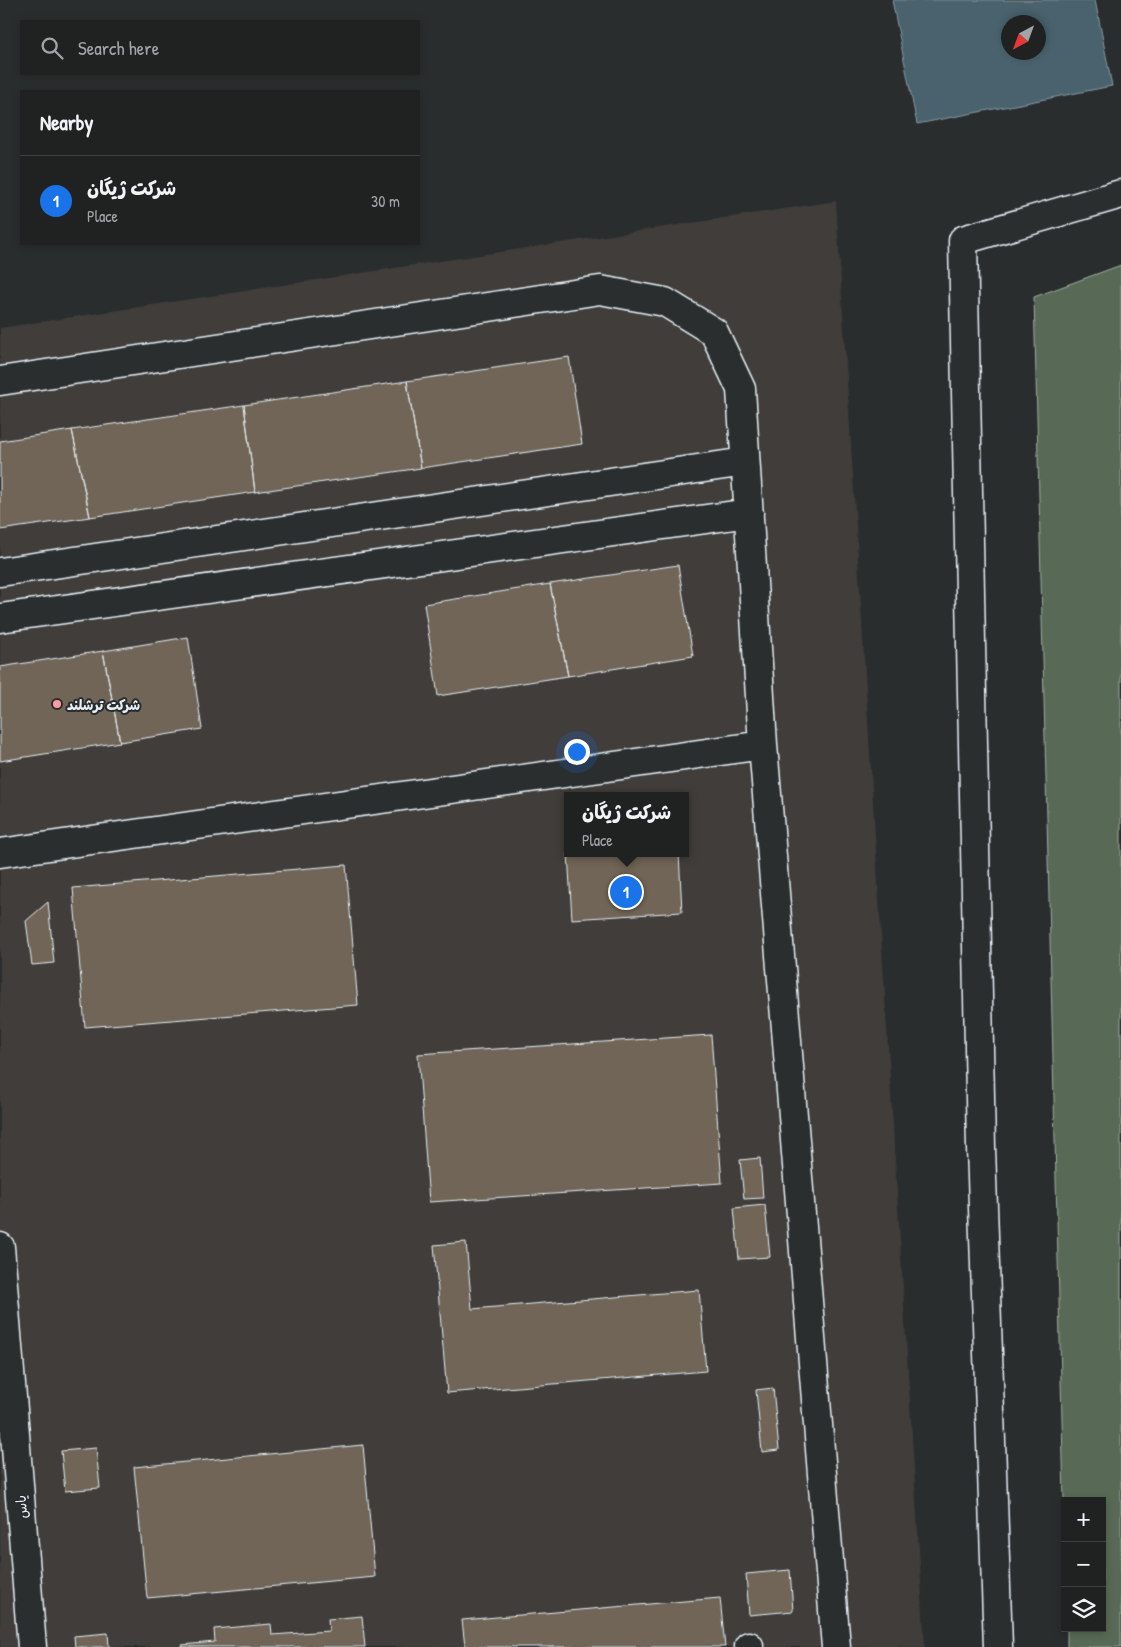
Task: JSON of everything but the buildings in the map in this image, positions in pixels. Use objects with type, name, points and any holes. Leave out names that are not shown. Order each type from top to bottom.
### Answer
[{"type":"street","points":[[998,1647],[980,1138],[963,240],[1121,194]]},
{"type":"street","points":[[0,381],[600,290],[666,302],[714,332],[741,389],[763,745],[836,1647]]},
{"type":"street","points":[[0,572],[746,462]]},
{"type":"street","points":[[0,618],[749,513]]},
{"type":"street","points":[[0,853],[763,745]]},
{"type":"street","name":"یاس","points":[[0,1247],[32,1647]]},
{"type":"shaded area","points":[[836,201],[925,1647],[0,1647],[0,328]]},
{"type":"green space","points":[[1121,265],[1121,1647],[1067,1647],[1067,1632],[1106,1632],[1106,1497],[1064,1497],[1034,297]]},
{"type":"water","points":[[892,0],[1095,0],[1112,86],[917,124]]},
{"type":"place","name":"شرکت ترشلند","points":[[57,704]]},
{"type":"place","name":"شرکت ژیگان","points":[[626,892]]}]
